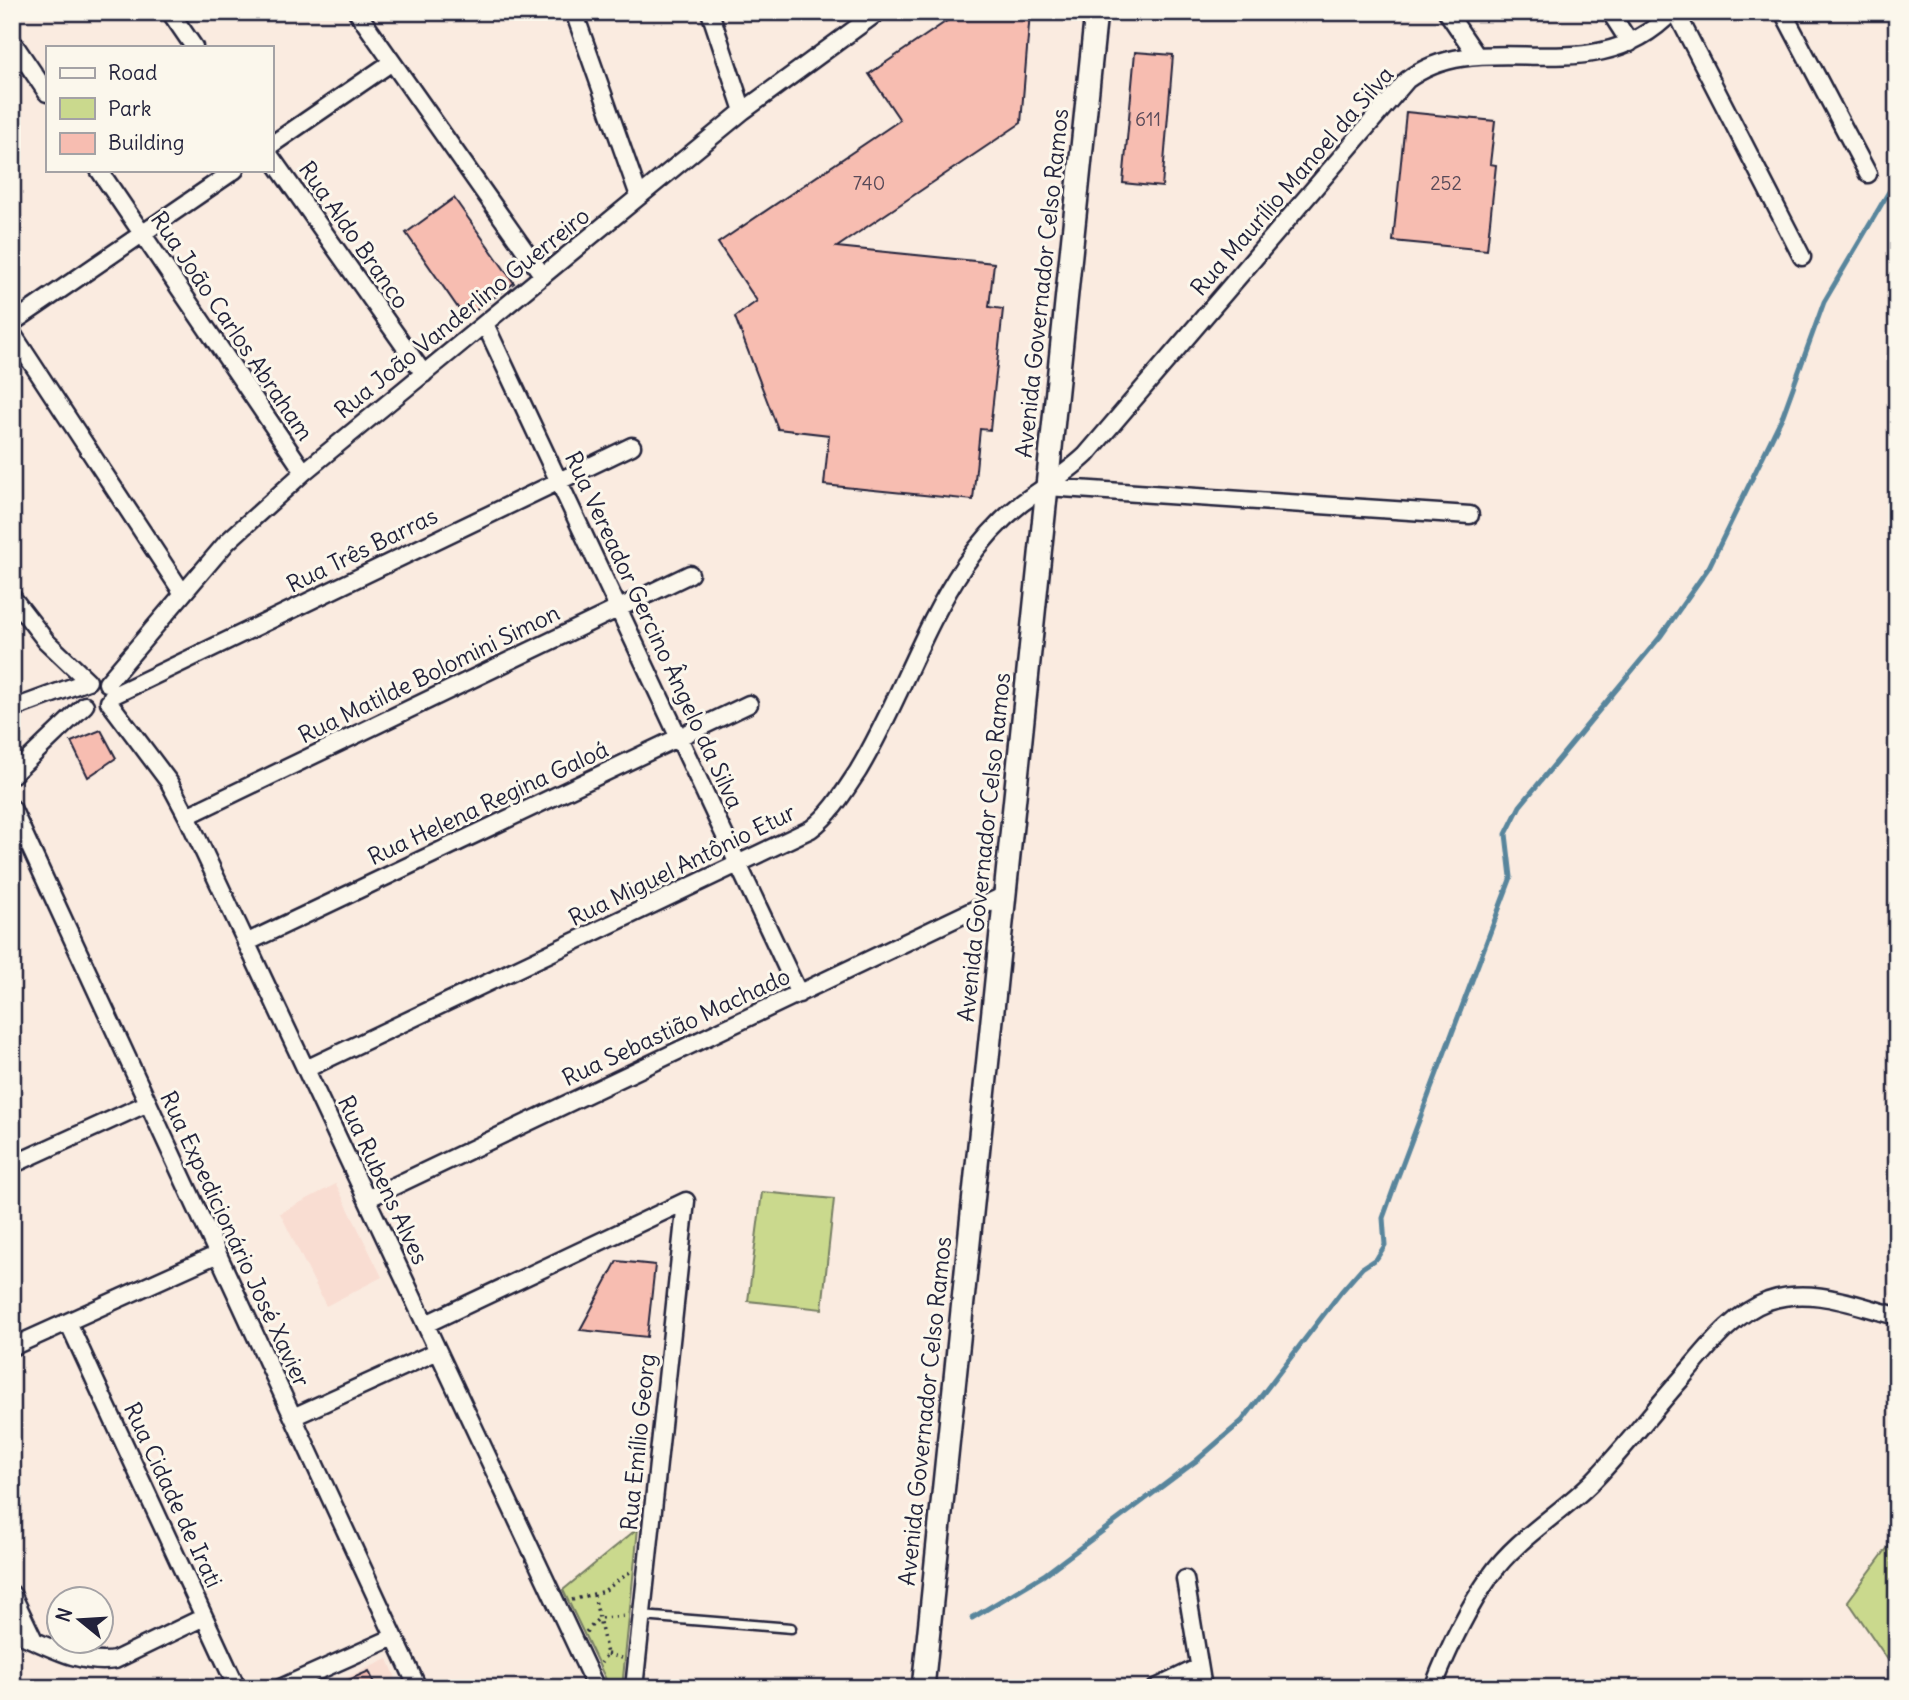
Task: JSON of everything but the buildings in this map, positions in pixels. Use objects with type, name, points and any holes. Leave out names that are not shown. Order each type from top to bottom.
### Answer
[{"type":"main road","name":"Avenida Governador Celso Ramos","points":[[923,1688],[1096,12]]},
{"type":"street","points":[[170,12],[193,46]]},
{"type":"street","points":[[357,12],[543,276]]},
{"type":"street","points":[[574,12],[639,196]]},
{"type":"street","points":[[710,12],[743,111]]},
{"type":"street","name":"Rua João Vanderlino Guerreiro","points":[[109,694],[182,592],[227,542],[304,472],[743,111],[861,18],[878,12]]},
{"type":"street","points":[[1447,12],[1477,56]]},
{"type":"street","points":[[1610,12],[1630,43]]},
{"type":"street","points":[[1674,12],[1802,257]]},
{"type":"street","name":"Rua Maurílio Manoel da Silva","points":[[1047,487],[1086,455],[1398,89],[1418,72],[1435,65],[1477,56],[1564,57],[1590,54],[1630,43],[1648,34],[1674,12]]},
{"type":"street","points":[[1783,12],[1868,174]]},
{"type":"street","points":[[12,41],[46,92]]},
{"type":"street","points":[[273,144],[392,62]]},
{"type":"street","name":"Rua Aldo Branco","points":[[273,160],[424,374]]},
{"type":"street","name":"Rua João Carlos Abraham","points":[[100,172],[304,472]]},
{"type":"street","points":[[12,323],[232,172]]},
{"type":"street","name":"Rua Vereador Gercino Ângelo da Silva","points":[[485,324],[799,994]]},
{"type":"street","points":[[12,333],[182,592]]},
{"type":"street","name":"Rua Três Barras","points":[[109,694],[632,446]]},
{"type":"street","points":[[1047,487],[1470,514]]},
{"type":"street","name":"Rua Miguel Antônio Etur","points":[[306,1069],[811,829],[830,812],[855,775],[882,728],[933,621],[964,566],[1003,520],[1022,503],[1047,487]]},
{"type":"street","name":"Rua Matilde Bolomini Simon","points":[[187,816],[690,573]]},
{"type":"street","points":[[12,597],[46,641],[88,681]]},
{"type":"street","points":[[12,709],[98,679],[109,694],[98,710],[85,705]]},
{"type":"street","points":[[85,705],[81,692],[88,681]]},
{"type":"street","name":"Rua Rubens Alves","points":[[109,694],[169,782],[187,816],[596,1688]]},
{"type":"street","name":"Rua Helena Regina Galoá","points":[[246,943],[749,704]]},
{"type":"street","points":[[12,775],[85,705]]},
{"type":"street","name":"Rua Expedicionário José Xavier","points":[[12,808],[418,1688]]},
{"type":"street","name":"Rua Sebastião Machado","points":[[367,1199],[1005,895]]},
{"type":"street","points":[[12,1165],[148,1103]]},
{"type":"street","name":"Rua Emílio Georg","points":[[426,1324],[686,1200],[634,1688]]},
{"type":"street","points":[[12,1348],[218,1254]]},
{"type":"street","points":[[1433,1688],[1464,1621],[1492,1573],[1516,1548],[1592,1482],[1700,1356],[1734,1321],[1751,1308],[1768,1301],[1805,1294],[1897,1316]]},
{"type":"street","name":"Rua Cidade de Irati","points":[[68,1322],[237,1688]]},
{"type":"street","points":[[293,1417],[438,1351]]},
{"type":"street","points":[[1185,1579],[1203,1688]]},
{"type":"street","points":[[12,1594],[34,1640]]},
{"type":"street","points":[[12,1631],[71,1656],[101,1662],[115,1660],[204,1617]]},
{"type":"street","points":[[280,1688],[394,1637]]},
{"type":"street","points":[[1156,1688],[1199,1667]]},
{"type":"lane","points":[[642,1616],[791,1628]]},
{"type":"path","points":[[556,1602],[604,1591],[648,1558]]},
{"type":"path","points":[[594,1595],[607,1654]]},
{"type":"path","points":[[576,1645],[599,1618],[642,1616]]},
{"type":"shaded area","points":[[336,1184],[382,1277],[326,1306],[280,1213]]},
{"type":"shaded area","points":[[388,1659],[400,1688],[322,1688]]},
{"type":"green space","points":[[762,1192],[834,1199],[822,1309],[748,1301]]},
{"type":"green space","points":[[638,1528],[622,1688],[610,1688],[563,1590]]},
{"type":"green space","points":[[1897,1535],[1897,1673],[1848,1601]]},
{"type":"waterway","points":[[972,1618],[1044,1575],[1196,1461],[1242,1421],[1341,1292],[1362,1268],[1377,1258],[1385,1245],[1383,1218],[1511,877],[1506,834],[1520,806],[1660,637],[1709,567],[1783,415],[1824,302],[1897,178]]}]
